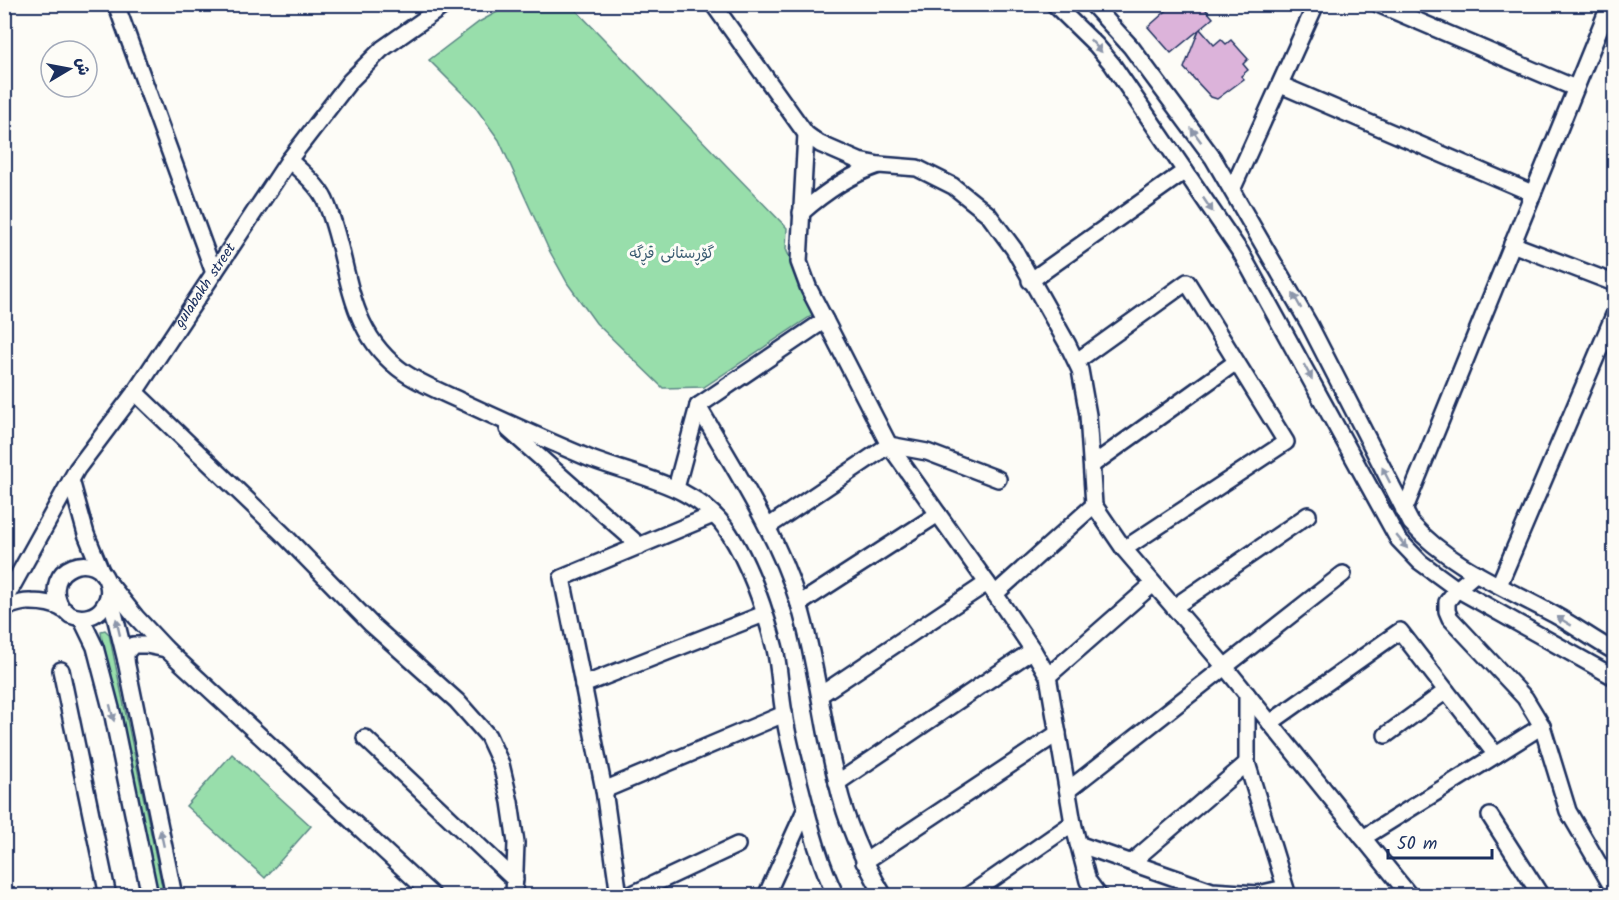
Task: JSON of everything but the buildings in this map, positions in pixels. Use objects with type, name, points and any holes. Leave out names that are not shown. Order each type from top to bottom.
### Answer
[{"type":"street","points":[[116,4],[214,273]]},
{"type":"street","name":"gulabakh street","points":[[5,600],[77,469],[135,392],[288,160],[350,81],[382,49],[446,4]]},
{"type":"street","points":[[713,4],[806,134],[830,149],[860,160],[879,165],[917,168],[953,186],[988,214],[1014,249],[1077,361],[1088,415],[1094,505],[1124,549],[1225,667],[1410,896]]},
{"type":"street","points":[[1054,4],[1112,64],[1241,253],[1398,539],[1420,562],[1457,589],[1614,677]]},
{"type":"street","points":[[1092,4],[1131,47],[1213,158],[1309,324],[1411,523],[1433,545],[1476,573],[1612,644]]},
{"type":"street","points":[[1232,190],[1316,4]]},
{"type":"street","points":[[1378,4],[1575,88]]},
{"type":"street","points":[[1404,511],[1610,4]]},
{"type":"street","points":[[1281,85],[1532,193]]},
{"type":"street","points":[[806,134],[799,262],[809,289],[889,445],[991,588],[1048,676],[1073,823],[1088,881],[1099,896]]},
{"type":"street","points":[[288,160],[313,182],[324,199],[357,312],[378,349],[390,362],[406,374],[528,433],[590,458],[676,488],[700,503],[728,531],[742,556],[775,650],[784,714],[806,808],[823,867],[836,896]]},
{"type":"street","points":[[801,213],[830,189],[857,173],[879,165]]},
{"type":"street","points":[[1030,280],[1185,171]]},
{"type":"street","points":[[1512,244],[1614,283]]},
{"type":"street","points":[[1077,361],[1187,282],[1286,442],[1124,549]]},
{"type":"street","points":[[1499,585],[1611,336],[1614,315]]},
{"type":"street","points":[[676,488],[698,406],[825,320]]},
{"type":"street","points":[[1092,465],[1236,362]]},
{"type":"street","points":[[135,392],[371,624],[457,701],[488,736],[501,764],[510,802],[516,843],[514,888]]},
{"type":"street","points":[[698,406],[769,526],[799,604],[837,783],[864,862],[884,896]]},
{"type":"street","points":[[492,416],[640,546]]},
{"type":"street","points":[[769,526],[889,445],[927,452],[998,479]]},
{"type":"street","points":[[71,480],[86,534],[106,582],[126,661],[174,896]]},
{"type":"street","points":[[820,695],[991,588],[1094,505]]},
{"type":"street","points":[[799,604],[938,514]]},
{"type":"street","points":[[619,896],[604,790],[562,578],[713,515]]},
{"type":"street","points":[[1174,607],[1308,515]]},
{"type":"street","points":[[62,609],[57,600],[58,579],[64,571],[74,565],[94,566],[166,649],[433,896]]},
{"type":"street","points":[[1476,573],[1457,589],[1447,602],[1450,618],[1525,698],[1542,726],[1568,811],[1614,890]]},
{"type":"street","points":[[1068,790],[1343,574]]},
{"type":"street","points":[[4,608],[29,601],[62,609],[81,618],[91,616],[100,611],[106,603],[106,582]]},
{"type":"street","points":[[1048,676],[1153,584]]},
{"type":"street","points":[[583,685],[764,614]]},
{"type":"street","points":[[81,618],[95,647],[113,716],[150,896]]},
{"type":"street","points":[[1270,723],[1400,631],[1496,755]]},
{"type":"street","points":[[126,661],[126,653],[133,645],[166,649]]},
{"type":"street","points":[[837,783],[1033,650]]},
{"type":"street","points":[[61,670],[108,896]]},
{"type":"street","points":[[1386,735],[1446,691]]},
{"type":"street","points":[[1078,844],[1133,861],[1212,891],[1258,894],[1286,892],[1247,763],[1247,694]]},
{"type":"street","points":[[604,790],[784,714]]},
{"type":"street","points":[[1363,838],[1542,726]]},
{"type":"street","points":[[864,862],[1058,733]]},
{"type":"street","points":[[365,738],[514,888]]},
{"type":"street","points":[[1133,861],[1247,763]]},
{"type":"street","points":[[766,896],[806,808]]},
{"type":"street","points":[[1490,816],[1541,896]]},
{"type":"street","points":[[968,896],[1073,823]]},
{"type":"street","points":[[628,896],[737,845]]},
{"type":"green space","name":"گۆڕستانی قڕگە","points":[[510,5],[571,5],[787,228],[786,249],[814,314],[704,387],[663,388],[596,323],[568,284],[549,250],[499,140],[473,104],[429,60],[479,22]]},
{"type":"green space","points":[[105,630],[109,634],[164,895],[157,895],[103,653],[101,631]]},
{"type":"green space","points":[[232,754],[311,826],[265,878],[186,806]]}]
